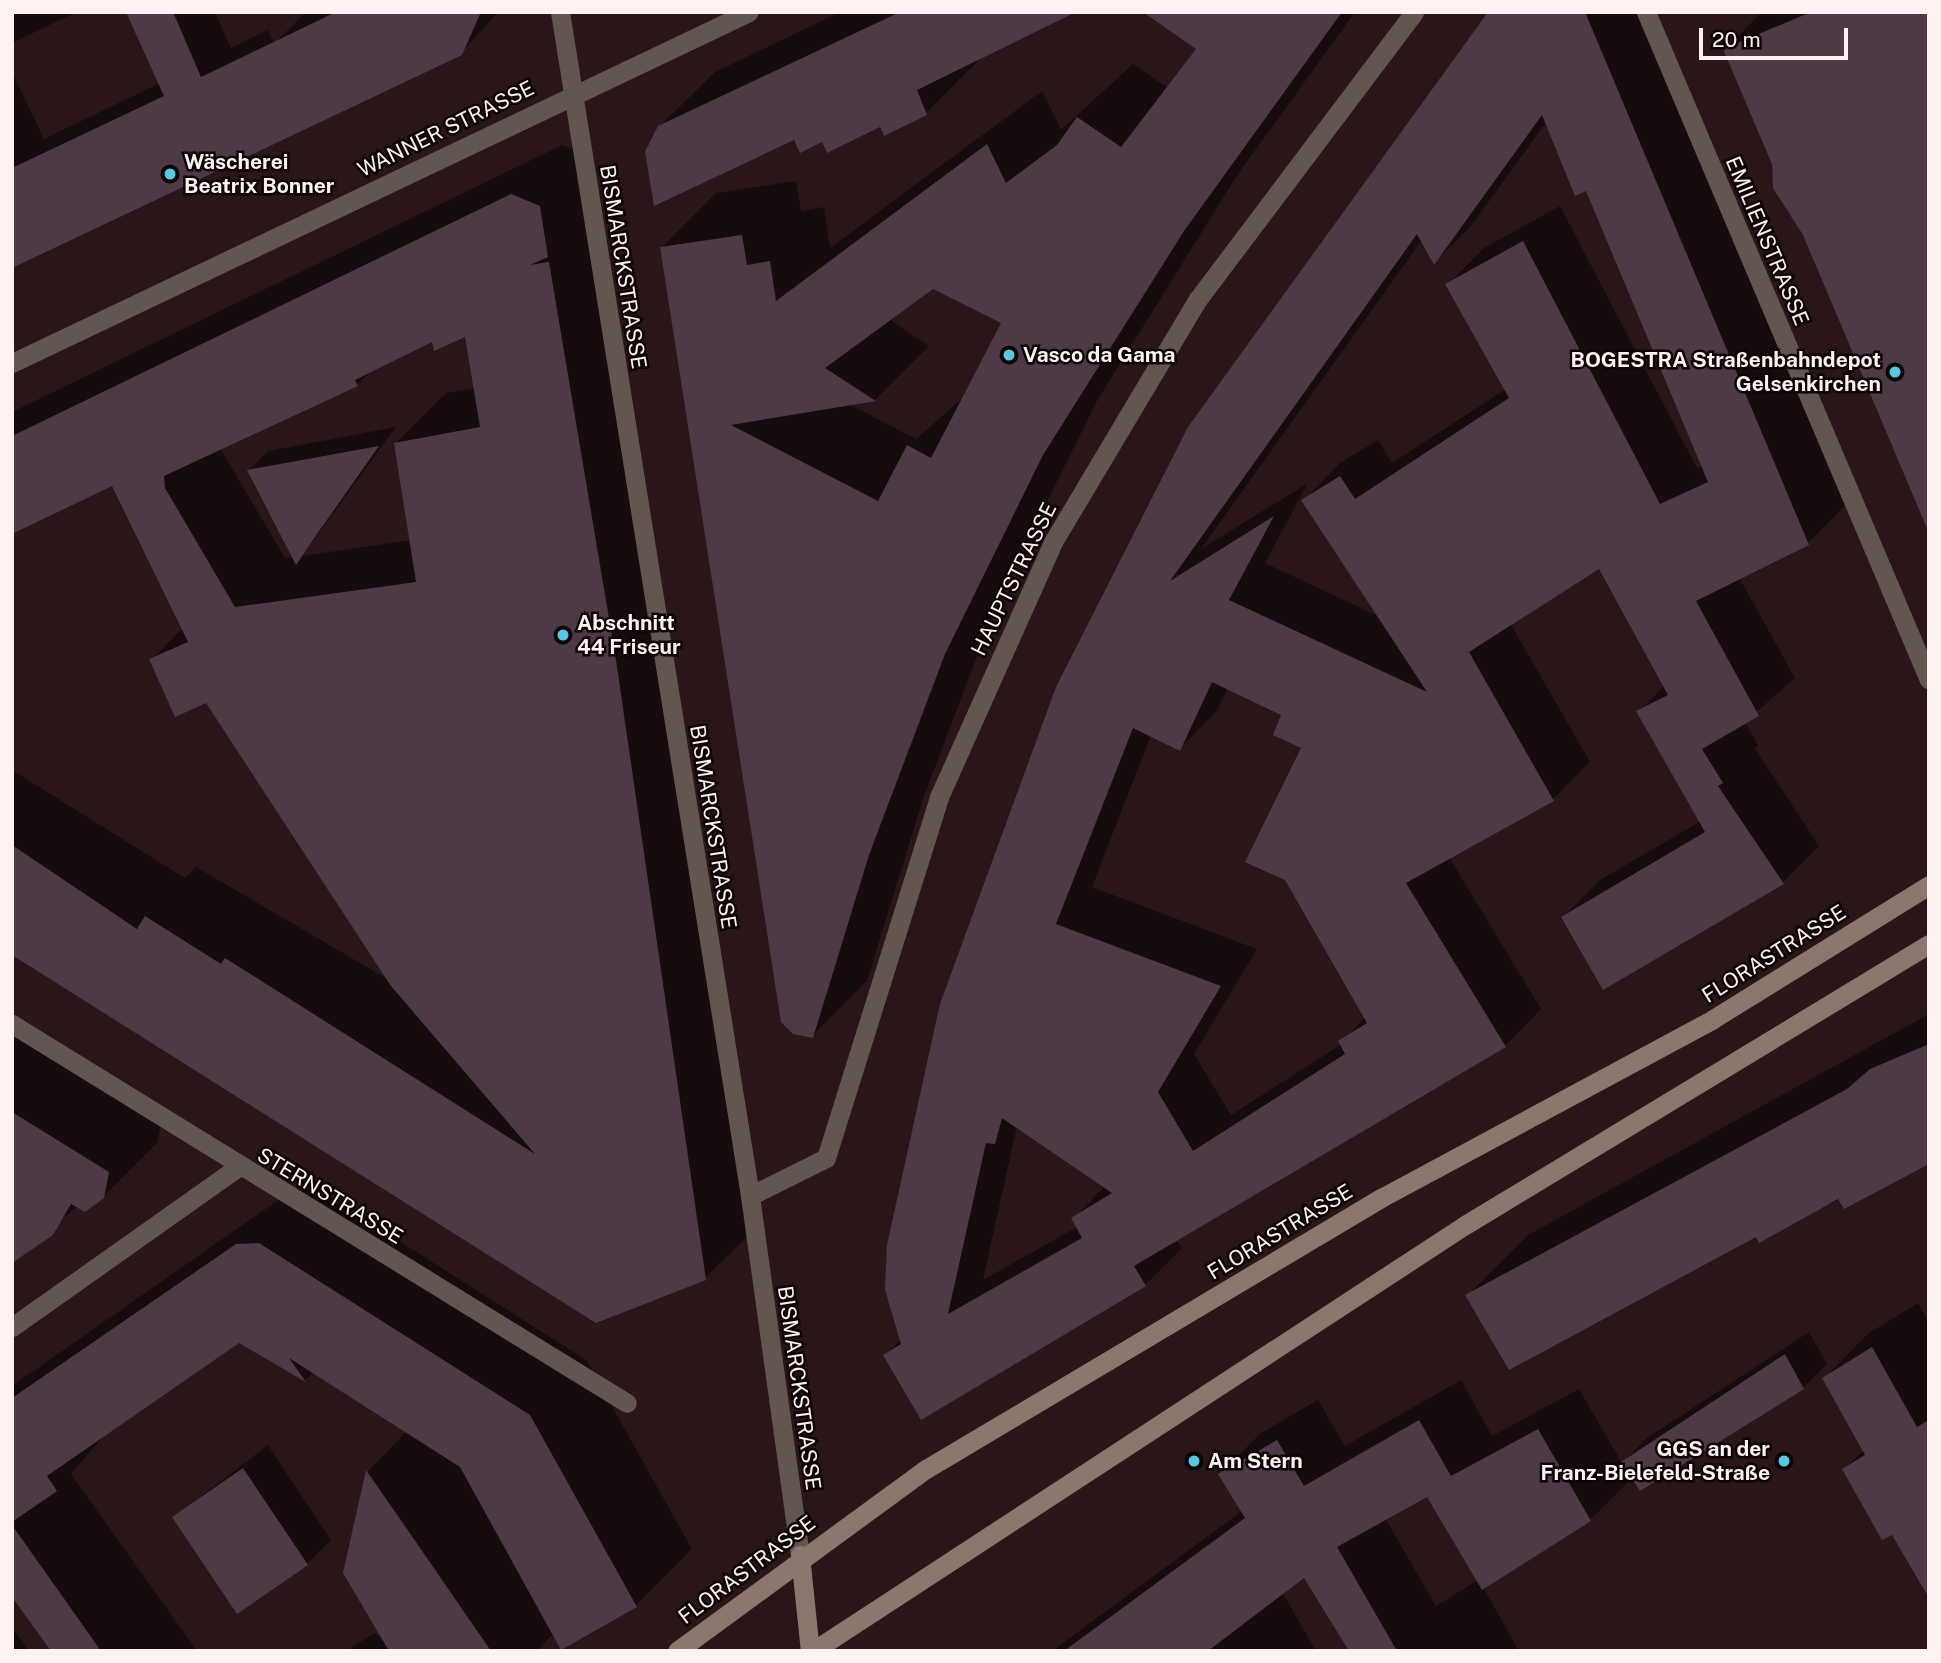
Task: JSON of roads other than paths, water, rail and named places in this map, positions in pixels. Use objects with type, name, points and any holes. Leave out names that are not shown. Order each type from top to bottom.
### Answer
[{"type":"main road","name":"FLORASTRASSE","points":[[677,1651],[800,1555],[985,1433],[1381,1198],[1713,1019],[1929,885]]},
{"type":"main road","points":[[812,1651],[1465,1225],[1929,944]]},
{"type":"main road","name":"BISMARCKSTRASSE","points":[[800,1555],[812,1651]]},
{"type":"street","name":"BISMARCKSTRASSE","points":[[560,12],[750,1196],[800,1555]]},
{"type":"street","name":"WANNER STRASSE","points":[[12,363],[749,12]]},
{"type":"street","name":"HAUPTSTRASSE","points":[[750,1196],[827,1158],[939,797],[1053,542],[1198,299],[1414,12]]},
{"type":"street","name":"EMILIENSTRASSE","points":[[1646,12],[1929,680]]},
{"type":"street","name":"STERNSTRASSE","points":[[12,1024],[239,1167],[626,1403]]},
{"type":"street","points":[[12,1327],[239,1167]]},
{"type":"place","name":"Wäscherei Beatrix Bonner","points":[[170,174]]},
{"type":"place","name":"Vasco da Gama","points":[[1009,355]]},
{"type":"place","name":"BOGESTRA Straßenbahndepot Gelsenkirchen","points":[[1895,372]]},
{"type":"place","name":"Abschnitt 44 Friseur","points":[[563,635]]},
{"type":"place","name":"Am Stern","points":[[1194,1461]]},
{"type":"place","name":"GGS an der Franz-Bielefeld-Straße","points":[[1784,1461]]}]
